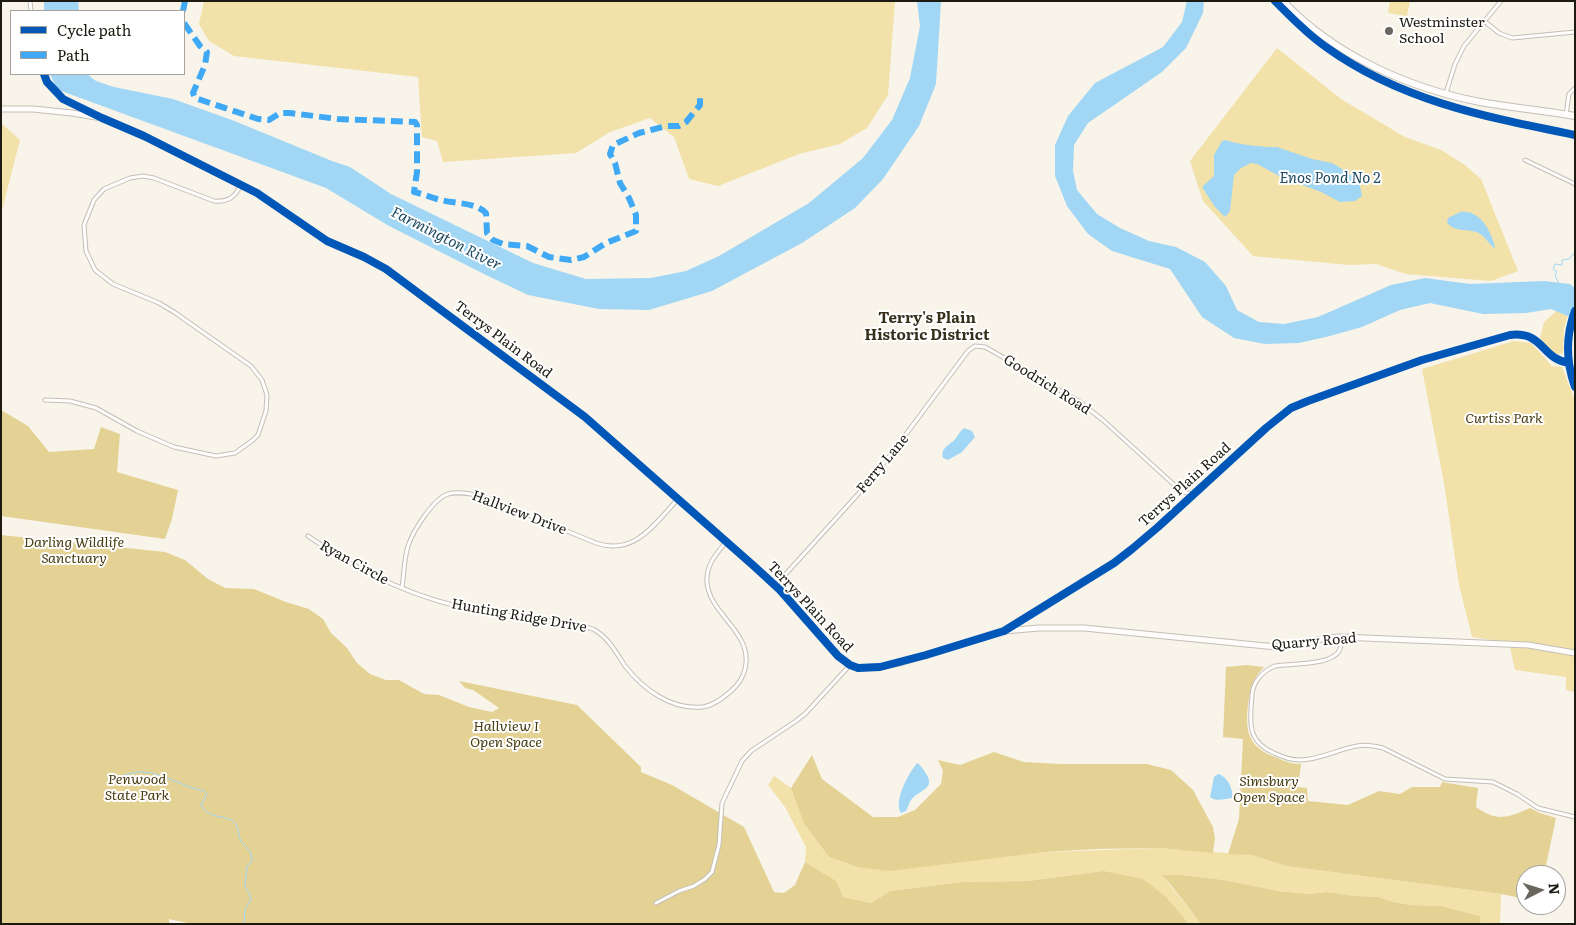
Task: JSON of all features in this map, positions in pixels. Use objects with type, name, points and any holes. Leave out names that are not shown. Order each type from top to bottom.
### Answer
[{"type":"highway","points":[[1283,1],[1320,34],[1346,51],[1403,79],[1446,94],[1482,102],[1575,116]]},
{"type":"street","points":[[1446,94],[1458,55],[1468,40],[1501,1]]},
{"type":"street","points":[[1484,21],[1498,33],[1512,38],[1575,32]]},
{"type":"street","points":[[44,75],[47,82],[63,98],[102,118]]},
{"type":"street","points":[[1566,114],[1569,94],[1575,88]]},
{"type":"street","name":"Terrys Plain Road","points":[[1,109],[54,110],[102,118],[144,136],[257,194],[328,242],[364,257],[386,269],[585,417],[780,590],[838,656],[850,666],[867,669],[889,665],[1004,631],[1132,550],[1266,428],[1291,408],[1422,360],[1518,334],[1533,338],[1555,359],[1568,363]]},
{"type":"street","points":[[1525,160],[1575,184]]},
{"type":"street","points":[[45,400],[70,401],[96,408],[137,431],[186,451],[216,456],[235,453],[258,435],[264,419],[267,402],[265,389],[258,374],[243,360],[174,312],[159,303],[113,284],[95,270],[86,251],[84,234],[86,219],[94,200],[104,189],[130,178],[143,176],[154,178],[219,202],[236,195],[240,186]]},
{"type":"street","points":[[1575,311],[1568,340],[1568,363],[1575,387]]},
{"type":"street","name":"Goodrich Road","points":[[975,346],[989,349],[1080,402],[1104,421],[1182,492],[1186,502]]},
{"type":"street","name":"Ferry Lane","points":[[770,581],[782,577],[860,492],[909,432],[968,351],[975,346]]},
{"type":"street","points":[[1182,492],[1194,494]]},
{"type":"street","name":"Hallview Drive","points":[[402,588],[408,545],[428,512],[441,498],[448,494],[464,493],[482,496],[596,543],[613,547],[643,537],[677,500]]},
{"type":"street","name":"Ryan Circle","points":[[308,536],[354,566],[402,588]]},
{"type":"street","name":"Hunting Ridge Drive","points":[[402,588],[466,608],[593,629],[604,636],[629,670],[648,690],[673,703],[689,707],[703,707],[717,702],[735,688],[742,678],[746,664],[746,653],[742,641],[733,626],[714,604],[707,582],[711,561],[726,541]]},
{"type":"street","points":[[780,590],[782,577]]},
{"type":"street","points":[[1020,621],[1022,629]]},
{"type":"street","name":"Quarry Road","points":[[1004,631],[1039,628],[1084,628],[1276,647],[1341,637],[1528,644],[1575,653]]},
{"type":"street","points":[[1341,637],[1340,650],[1326,661],[1275,666],[1269,668],[1259,677],[1253,688],[1251,719],[1251,728],[1259,745],[1284,757],[1301,760],[1315,758],[1356,746],[1378,746],[1393,751],[1445,778],[1493,782],[1517,794],[1538,808],[1575,817]]},
{"type":"street","points":[[656,903],[679,891],[694,886],[712,872],[720,845],[722,803],[734,774],[746,756],[750,751],[806,713],[850,666]]},
{"type":"green space","points":[[204,1],[895,1],[888,95],[867,128],[840,144],[799,154],[718,186],[689,179],[674,137],[650,118],[610,132],[576,153],[443,162],[437,141],[422,137],[418,77],[234,56],[209,41],[199,24]]},
{"type":"green space","points":[[1390,1],[1410,1],[1407,16],[1388,13]]},
{"type":"green space","points":[[1277,48],[1341,99],[1405,137],[1441,150],[1465,165],[1481,179],[1518,271],[1491,281],[1406,274],[1376,264],[1349,265],[1253,256],[1203,201],[1190,161]]},
{"type":"green space","points":[[1,123],[20,140],[1,214]]},
{"type":"green space","points":[[1560,308],[1569,312],[1564,328],[1563,353],[1555,355],[1540,338],[1544,322]]},
{"type":"green space","name":"Curtiss Park","points":[[1514,341],[1531,343],[1552,366],[1562,367],[1575,401],[1575,652],[1472,637],[1459,585],[1444,483],[1422,369]]},
{"type":"green space","points":[[1,410],[28,426],[49,452],[94,449],[101,427],[120,434],[117,472],[178,490],[172,519],[165,539],[1,516]]},
{"type":"green space","name":"Penwood State Park","points":[[1,535],[165,552],[185,560],[208,579],[225,588],[254,589],[309,609],[323,619],[331,633],[347,648],[357,663],[370,674],[386,680],[399,680],[424,694],[439,695],[469,707],[492,712],[499,708],[473,690],[465,688],[459,681],[577,705],[641,767],[641,772],[672,785],[744,827],[774,892],[784,893],[795,885],[805,862],[836,881],[843,897],[871,903],[890,891],[963,882],[1028,881],[1103,871],[1143,879],[1166,897],[1189,924],[192,924],[169,919],[169,924],[1,924]]},
{"type":"green space","points":[[1510,647],[1557,651],[1575,655],[1575,692],[1566,690],[1566,677],[1515,670]]},
{"type":"green space","name":"Simsbury Open Space","points":[[1247,665],[1264,667],[1254,680],[1250,694],[1247,723],[1250,737],[1266,753],[1288,762],[1301,764],[1298,787],[1307,788],[1308,801],[1348,805],[1379,791],[1400,794],[1412,787],[1440,787],[1442,782],[1478,788],[1476,807],[1490,815],[1496,817],[1508,816],[1530,808],[1556,818],[1546,865],[1516,865],[1516,897],[1286,866],[1252,855],[1228,854],[1239,819],[1243,739],[1223,737],[1226,667]]},
{"type":"green space","points":[[994,752],[1024,762],[1147,764],[1171,770],[1193,790],[1213,827],[1215,838],[1213,853],[1160,848],[1096,849],[1045,852],[889,871],[857,867],[829,857],[804,824],[791,788],[812,755],[822,779],[873,817],[898,817],[915,810],[941,784],[943,771],[938,760],[960,765]]},
{"type":"green space","points":[[774,776],[791,788],[804,824],[829,857],[857,867],[1046,852],[1160,848],[1252,855],[1286,866],[1501,894],[1500,924],[1481,924],[1480,916],[1441,906],[1411,905],[1379,897],[1326,892],[1310,894],[1277,891],[1224,880],[1182,875],[1163,876],[1201,924],[1189,924],[1187,921],[1103,871],[1028,881],[963,882],[890,891],[871,903],[843,897],[835,881],[805,862],[806,847],[785,807],[768,785]]},
{"type":"green space","points":[[1162,875],[1182,875],[1224,880],[1278,891],[1310,894],[1326,892],[1379,897],[1411,905],[1441,906],[1480,916],[1481,924],[1201,924]]},
{"type":"water","points":[[44,1],[78,1],[79,10],[44,10]]},
{"type":"water","name":"Farmington River","points":[[917,1],[941,1],[936,84],[919,126],[883,179],[855,208],[802,243],[712,291],[649,310],[599,309],[528,295],[389,226],[326,188],[64,92],[57,89],[50,75],[88,75],[96,81],[114,87],[173,99],[232,120],[350,167],[391,194],[533,263],[586,279],[651,278],[686,271],[719,256],[809,203],[863,158],[892,120],[910,78],[920,26]]},
{"type":"water","points":[[1187,1],[1204,1],[1203,13],[1186,48],[1162,72],[1088,123],[1074,145],[1073,171],[1077,190],[1097,214],[1120,228],[1149,241],[1176,247],[1205,262],[1226,286],[1237,310],[1259,322],[1284,324],[1318,317],[1391,285],[1425,278],[1470,284],[1544,281],[1570,284],[1575,288],[1575,319],[1551,309],[1526,313],[1483,314],[1430,303],[1400,310],[1362,327],[1330,336],[1299,343],[1265,344],[1234,338],[1202,317],[1170,269],[1112,251],[1088,234],[1067,206],[1055,176],[1055,145],[1068,116],[1095,83],[1163,47],[1182,22]]},
{"type":"water","name":"Enos Pond No 2","points":[[1226,140],[1236,143],[1277,147],[1312,159],[1332,163],[1352,176],[1360,186],[1362,196],[1355,201],[1340,202],[1321,192],[1251,163],[1241,168],[1234,175],[1230,211],[1225,217],[1215,207],[1202,187],[1214,176],[1214,155],[1222,141]]},
{"type":"water","points":[[1460,212],[1467,212],[1479,217],[1487,227],[1495,246],[1494,248],[1479,233],[1456,229],[1447,222],[1448,218]]},
{"type":"water","points":[[964,428],[972,431],[975,437],[962,452],[948,460],[943,458],[944,449]]},
{"type":"water","points":[[917,763],[929,782],[926,788],[911,800],[906,811],[901,813],[899,808],[900,795],[906,780]]},
{"type":"water","points":[[1218,774],[1224,777],[1229,784],[1232,798],[1218,800],[1210,797],[1214,777]]},
{"type":"waterway","points":[[1559,284],[1555,275],[1557,272],[1553,269],[1555,264],[1562,265],[1562,260],[1569,259],[1575,252]]},
{"type":"waterway","points":[[124,775],[139,772],[151,773],[204,791],[207,794],[201,805],[204,810],[213,815],[227,818],[235,823],[239,837],[252,857],[252,861],[247,866],[245,887],[251,900],[245,909],[244,924]]},
{"type":"marked path","points":[[183,10],[185,1]]},
{"type":"marked path","points":[[185,24],[200,46],[207,52],[205,65],[193,93],[195,98],[258,119],[269,120],[280,113],[290,113],[338,119],[415,122],[417,125],[417,172],[414,192],[481,209],[486,213],[487,233],[493,240],[503,244],[527,246],[549,257],[571,260],[584,257],[606,243],[636,231],[636,215],[620,183],[615,163],[610,154],[613,145],[639,133],[666,126],[679,126],[686,122],[700,105],[700,95]]},
{"type":"cycle path","points":[[1275,1],[1319,42],[1355,66],[1384,81],[1414,94],[1445,104],[1509,121],[1575,135]]},
{"type":"cycle path","points":[[44,75],[47,82],[63,99],[144,136],[257,193],[327,241],[386,269],[585,417],[780,590],[838,656],[850,665],[858,668],[880,667],[1004,631],[1114,563],[1158,527],[1266,428],[1291,408],[1422,360],[1510,335],[1530,337],[1553,356],[1569,363]]},
{"type":"cycle path","points":[[1575,311],[1570,329],[1568,349],[1575,387]]},
{"type":"place","name":"Westminster School","points":[[1389,31]]},
{"type":"district","name":"Terry's Plain Historic District","points":[[927,328]]},
{"type":"park label","name":"Darling Wildlife Sanctuary","points":[[74,552]]},
{"type":"park label","name":"Hallview I Open Space","points":[[506,736]]}]
